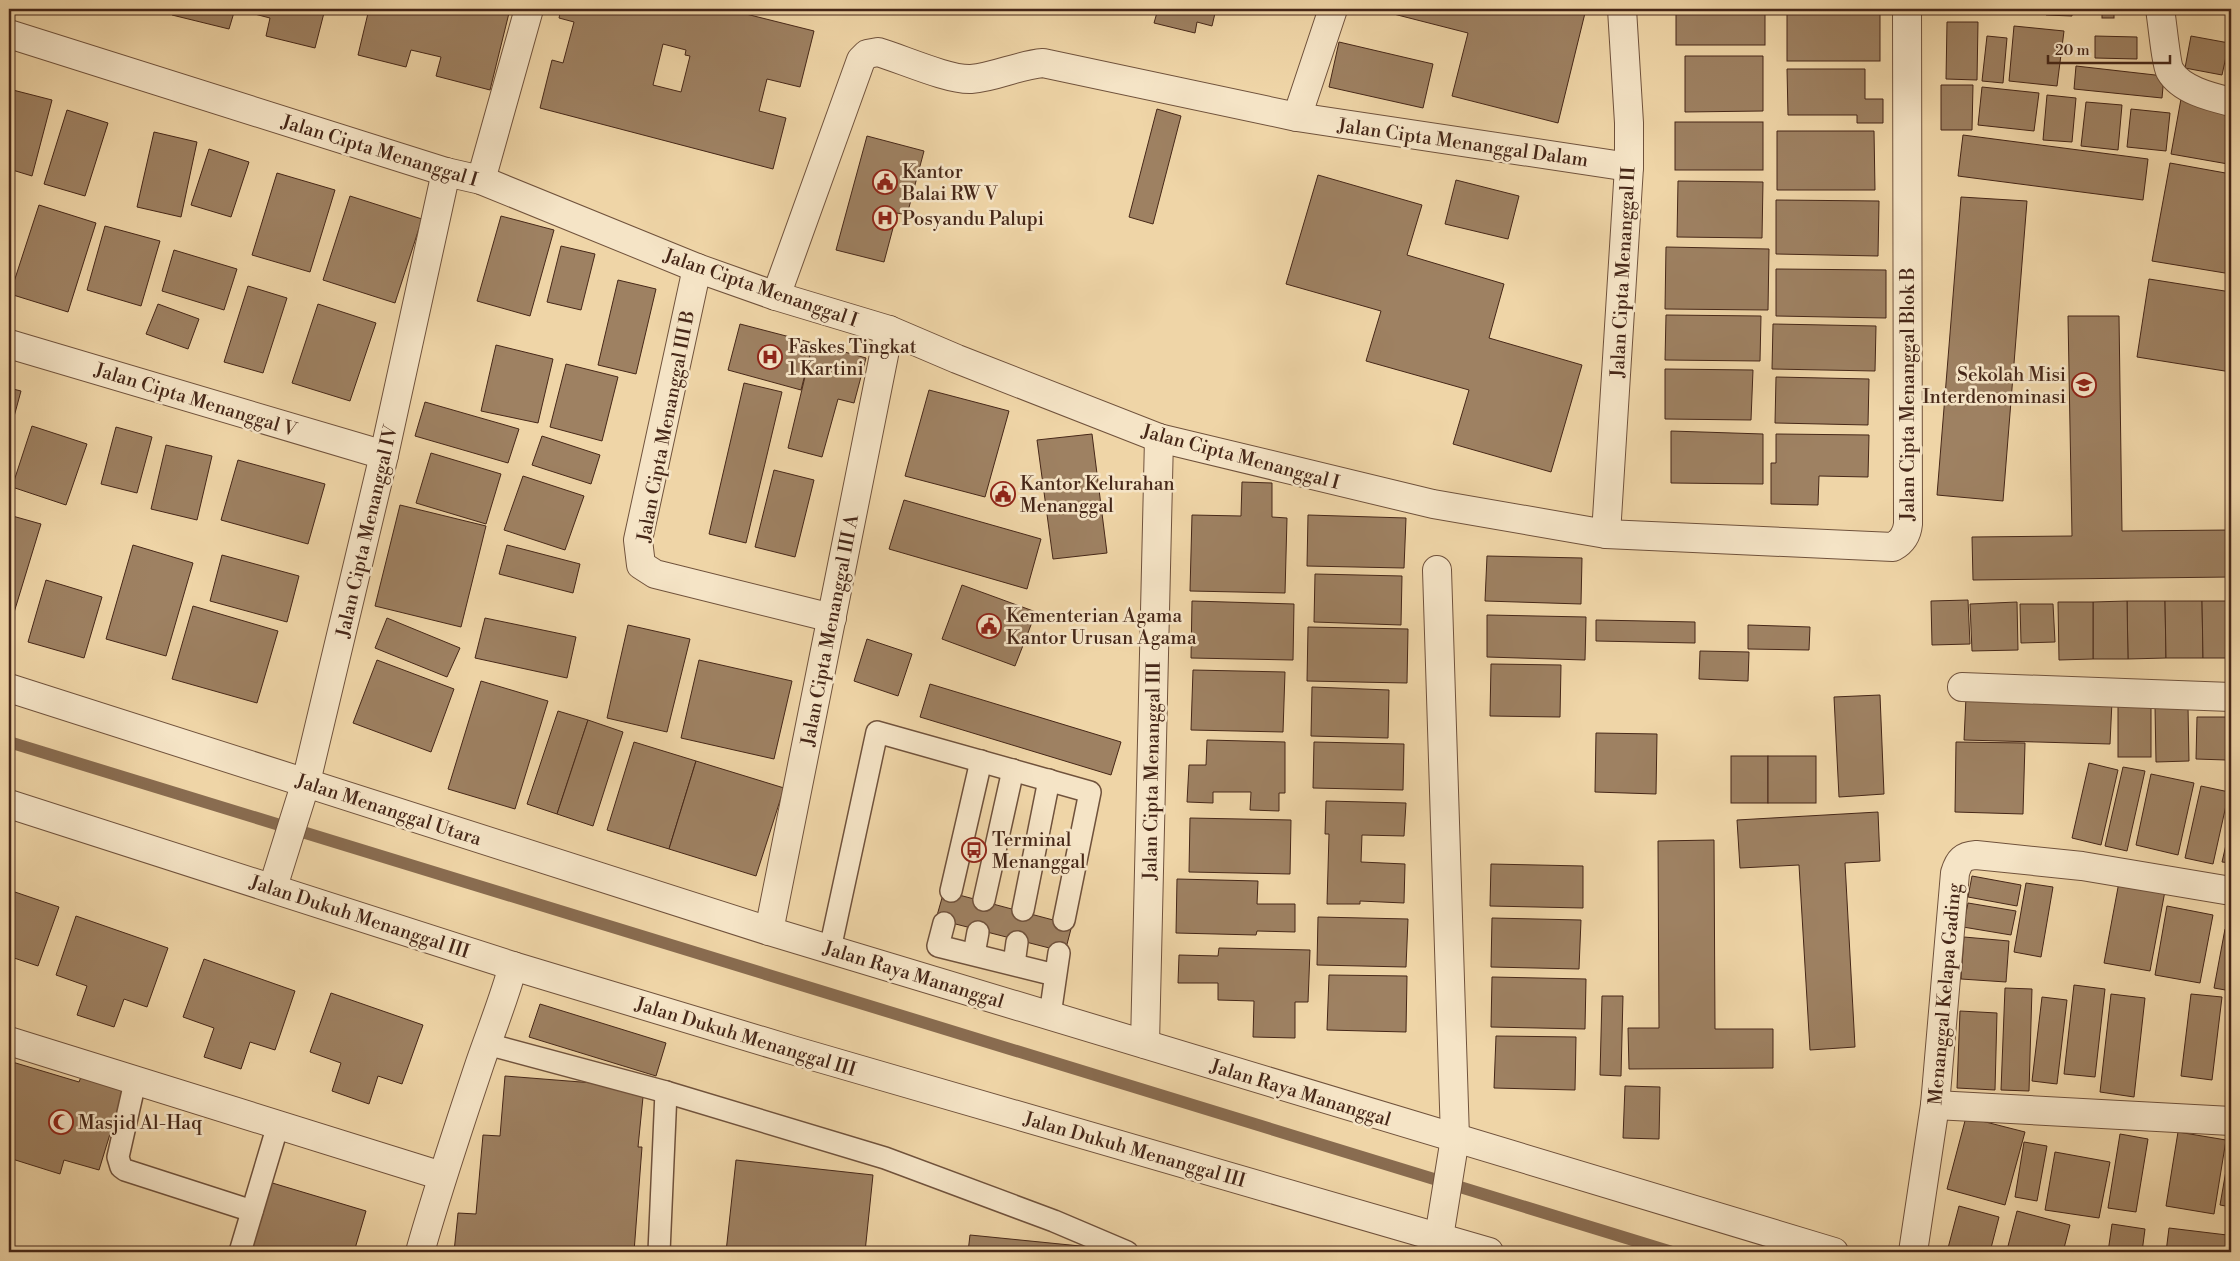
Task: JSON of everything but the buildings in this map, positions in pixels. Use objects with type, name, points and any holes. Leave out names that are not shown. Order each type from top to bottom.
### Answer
[{"type":"street","points":[[481,180],[529,9]]},
{"type":"street","points":[[1297,117],[1333,9]]},
{"type":"street","name":"Jalan Cipta Menanggal II","points":[[1606,534],[1629,167],[1630,123],[1622,9]]},
{"type":"street","name":"Jalan Cipta Menanggal Blok B","points":[[1606,534],[1893,547],[1901,542],[1908,524],[1907,9]]},
{"type":"street","points":[[2160,9],[2168,69],[2177,81],[2207,96],[2231,102]]},
{"type":"street","name":"Jalan Cipta Menanggal I","points":[[9,34],[446,172],[481,180],[697,268],[776,296],[889,330],[957,359],[1159,438],[1433,504],[1606,534]]},
{"type":"street","name":"Jalan Cipta Menanggal Dalam","points":[[776,296],[861,60],[868,54],[878,52],[959,79],[983,77],[1026,64],[1043,63],[1297,117],[1629,167]]},
{"type":"street","name":"Jalan Cipta Menanggal IV","points":[[273,887],[306,782],[384,455],[446,172]]},
{"type":"street","name":"Jalan Cipta Menanggal III B","points":[[697,268],[638,540],[641,565],[655,574],[832,618]]},
{"type":"street","name":"Jalan Cipta Menanggal III A","points":[[769,931],[889,330]]},
{"type":"street","name":"Jalan Cipta Menanggal V","points":[[9,344],[384,455]]},
{"type":"street","name":"Jalan Cipta Menanggal III","points":[[1145,1044],[1159,438]]},
{"type":"street","points":[[1437,570],[1454,1142],[1439,1232]]},
{"type":"street","name":"Jalan Menanggal Utara","points":[[9,688],[769,931]]},
{"type":"street","points":[[1962,688],[2231,697]]},
{"type":"street","name":"Jalan Dukuh Menanggal III","points":[[9,804],[273,887],[513,966],[792,1050],[1439,1232],[1488,1252]]},
{"type":"street","name":"Menanggal Kelapa Gading","points":[[1914,1252],[1935,1105],[1955,873],[1959,862],[1965,856],[1976,855],[2082,866],[2231,891]]},
{"type":"street","name":"Jalan Raya Mananggal","points":[[769,931],[1145,1044],[1778,1244],[1834,1252]]},
{"type":"street","points":[[420,1252],[442,1176],[504,999],[513,966]]},
{"type":"street","points":[[9,1041],[135,1082],[442,1176]]},
{"type":"street","points":[[1935,1105],[2231,1121]]},
{"type":"lane","points":[[830,949],[877,732],[1090,792],[1064,920]]},
{"type":"lane","points":[[951,891],[981,761]]},
{"type":"lane","points":[[984,900],[1013,770]]},
{"type":"lane","points":[[1023,910],[1049,780]]},
{"type":"lane","points":[[944,923],[938,946],[1055,975]]},
{"type":"lane","points":[[974,954],[978,932]]},
{"type":"lane","points":[[1014,964],[1017,942]]},
{"type":"lane","points":[[1050,1015],[1059,953]]},
{"type":"lane","points":[[487,1044],[666,1092],[885,1158],[1054,1221],[1127,1252]]},
{"type":"lane","points":[[135,1082],[118,1157],[121,1167],[125,1170],[252,1211]]},
{"type":"lane","points":[[659,1252],[666,1092]]},
{"type":"lane","points":[[240,1252],[278,1125]]},
{"type":"waterway","points":[[9,742],[1672,1252]]},
{"type":"place","name":"Kantor Balai RW V","points":[[885,182]]},
{"type":"place","name":"Posyandu Palupi","points":[[885,218]]},
{"type":"place","name":"Faskes Tingkat 1 Kartini","points":[[770,357]]},
{"type":"place","name":"Sekolah Misi Interdenominasi","points":[[2084,385]]},
{"type":"place","name":"Kantor Kelurahan Menanggal","points":[[1003,494]]},
{"type":"place","name":"Kementerian Agama Kantor Urusan Agama","points":[[989,626]]},
{"type":"place","name":"Terminal Menanggal","points":[[974,850]]},
{"type":"place","name":"Masjid Al-Haq","points":[[61,1122]]}]
